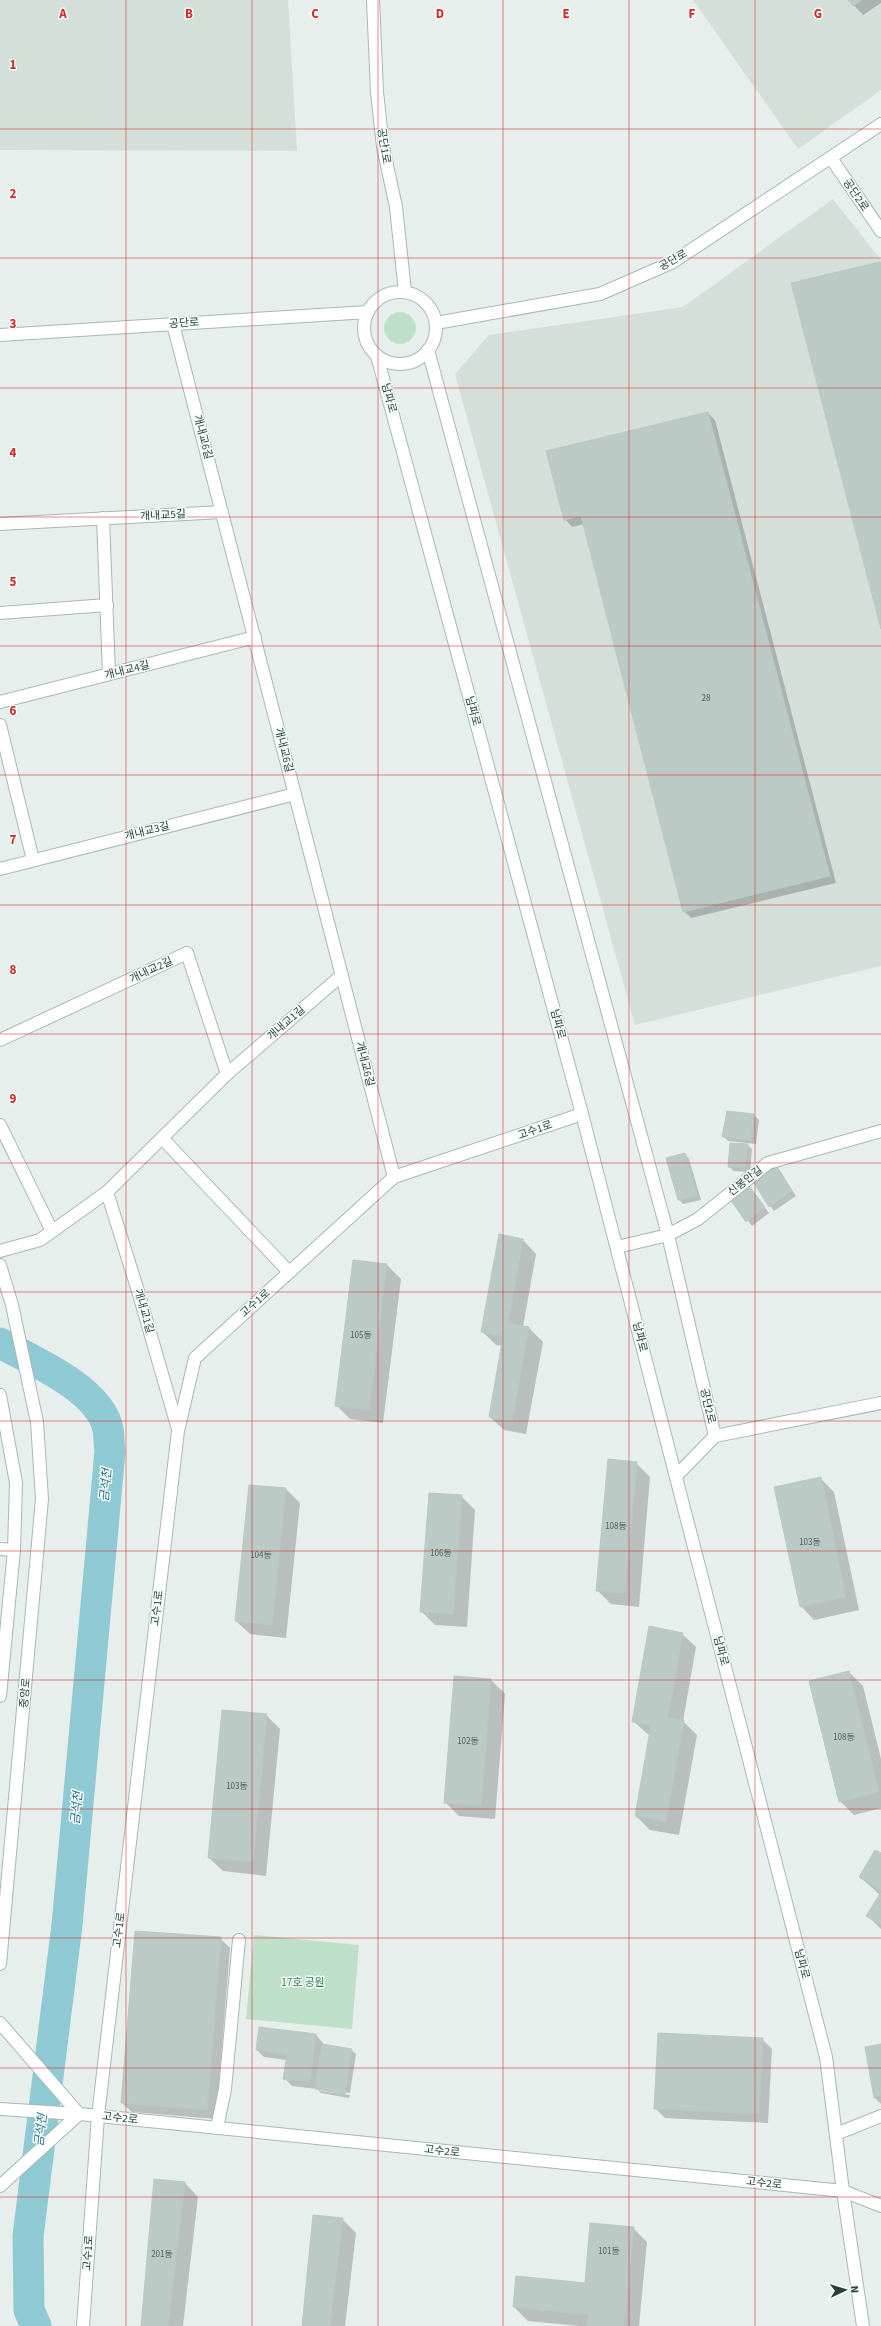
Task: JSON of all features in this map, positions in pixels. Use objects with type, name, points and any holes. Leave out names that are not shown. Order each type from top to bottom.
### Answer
[{"type":"street","name":"공단1로","points":[[373,0],[377,92],[383,147],[396,207],[405,292]]},
{"type":"street","name":"공단로","points":[[436,323],[600,294],[673,262],[832,158],[881,124]]},
{"type":"street","name":"공단2로","points":[[832,158],[881,231]]},
{"type":"street","points":[[405,292],[422,299],[431,310],[436,323],[436,333],[428,350],[413,362],[395,364],[377,356],[368,346],[364,332],[368,312],[378,299],[386,294],[405,292]]},
{"type":"street","name":"공단로","points":[[0,335],[368,312]]},
{"type":"street","name":"개내교6길","points":[[174,324],[394,1177]]},
{"type":"street","name":"공단2로","points":[[428,350],[668,1235],[715,1436],[881,1403]]},
{"type":"street","name":"남파로","points":[[377,356],[582,1114],[826,2057],[843,2191],[863,2326]]},
{"type":"street","name":"개내교5길","points":[[0,524],[222,512]]},
{"type":"street","points":[[103,518],[109,674]]},
{"type":"street","points":[[0,613],[106,605]]},
{"type":"street","name":"개내교4길","points":[[0,702],[255,637]]},
{"type":"street","points":[[0,725],[33,860]]},
{"type":"street","name":"개내교3길","points":[[0,869],[295,794]]},
{"type":"street","name":"개내교2길","points":[[0,1040],[187,953],[227,1074]]},
{"type":"street","name":"개내교1길","points":[[0,1251],[40,1240],[107,1192],[227,1074],[342,975]]},
{"type":"street","name":"고수1로","points":[[83,2326],[98,2116],[178,1430],[195,1358],[394,1177],[582,1114]]},
{"type":"street","points":[[0,1125],[52,1231]]},
{"type":"street","name":"신봉안길","points":[[617,1247],[668,1235],[698,1219],[768,1163],[881,1131]]},
{"type":"street","points":[[162,1138],[289,1272]]},
{"type":"street","name":"개내교1길","points":[[107,1192],[138,1291],[178,1430]]},
{"type":"street","name":"중앙로","points":[[0,1265],[12,1305],[37,1422],[42,1499],[0,1964]]},
{"type":"street","points":[[0,1395],[16,1483],[14,1550],[0,1696]]},
{"type":"street","points":[[676,1476],[715,1436]]},
{"type":"street","points":[[0,1549],[14,1550]]},
{"type":"street","points":[[217,2128],[225,2089],[239,1940]]},
{"type":"street","points":[[0,2023],[80,2114],[0,2186]]},
{"type":"street","name":"고수2로","points":[[4,2109],[80,2114],[843,2191],[881,2206]]},
{"type":"street","points":[[836,2134],[881,2116]]},
{"type":"shaded area","points":[[0,0],[288,0],[297,151],[0,150]]},
{"type":"shaded area","points":[[693,0],[881,0],[881,90],[798,149]]},
{"type":"shaded area","points":[[833,199],[881,260],[881,966],[635,1025],[455,374],[489,335],[683,307]]},
{"type":"green space","points":[[397,312],[403,312],[412,316],[416,328],[412,340],[403,344],[397,344],[388,340],[384,331],[384,325],[388,316]]},
{"type":"green space","name":"17호 공원","points":[[254,1935],[359,1945],[352,2029],[246,2019]]},
{"type":"building","points":[[848,0],[862,0],[853,6]]},
{"type":"building","points":[[881,263],[881,629],[791,283]]},
{"type":"building","points":[[708,412],[830,876],[683,912],[581,516],[564,520],[546,451]]},
{"type":"building","points":[[727,1111],[754,1114],[751,1140],[722,1137]]},
{"type":"building","points":[[730,1143],[748,1144],[745,1168],[728,1167]]},
{"type":"building","points":[[685,1153],[697,1196],[678,1200],[666,1158]]},
{"type":"building","points":[[776,1165],[792,1191],[769,1207],[754,1183]]},
{"type":"building","points":[[749,1186],[765,1207],[746,1222],[730,1199]]},
{"type":"building","points":[[499,1234],[523,1239],[508,1323],[529,1327],[512,1421],[489,1417],[503,1336],[481,1332]]},
{"type":"building","points":[[353,1260],[387,1264],[369,1410],[335,1406]]},
{"type":"building","points":[[608,1459],[637,1462],[625,1593],[596,1591]]},
{"type":"building","points":[[821,1477],[846,1597],[800,1607],[774,1487]]},
{"type":"building","points":[[249,1485],[286,1488],[272,1625],[235,1621]]},
{"type":"building","points":[[429,1493],[462,1495],[453,1614],[420,1612]]},
{"type":"building","points":[[649,1626],[683,1633],[668,1717],[684,1720],[666,1822],[635,1816],[651,1725],[632,1722]]},
{"type":"building","points":[[849,1671],[879,1792],[839,1802],[809,1681]]},
{"type":"building","points":[[454,1676],[491,1679],[481,1806],[444,1803]]},
{"type":"building","points":[[222,1710],[267,1714],[253,1862],[208,1858]]},
{"type":"building","points":[[875,1850],[881,1853],[881,1891],[859,1877]]},
{"type":"building","points":[[881,1892],[881,1925],[866,1916]]},
{"type":"building","points":[[135,1931],[221,1937],[207,2110],[121,2103]]},
{"type":"building","points":[[259,2027],[316,2034],[310,2082],[283,2079],[287,2055],[256,2050]]},
{"type":"building","points":[[658,2033],[763,2038],[759,2114],[654,2109]]},
{"type":"building","points":[[322,2044],[352,2049],[345,2094],[315,2089]]},
{"type":"building","points":[[881,2044],[881,2095],[874,2098],[865,2047]]},
{"type":"building","points":[[154,2179],[185,2182],[168,2326],[141,2326]]},
{"type":"building","points":[[313,2215],[343,2218],[330,2326],[302,2326]]},
{"type":"building","points":[[590,2223],[634,2227],[624,2326],[587,2326],[588,2315],[513,2307],[516,2276],[585,2283]]},
{"type":"waterway","name":"금석천","points":[[0,1343],[63,1378],[79,1389],[92,1401],[102,1415],[108,1429],[110,1451],[67,1925],[28,2236],[29,2310],[36,2326]]}]
